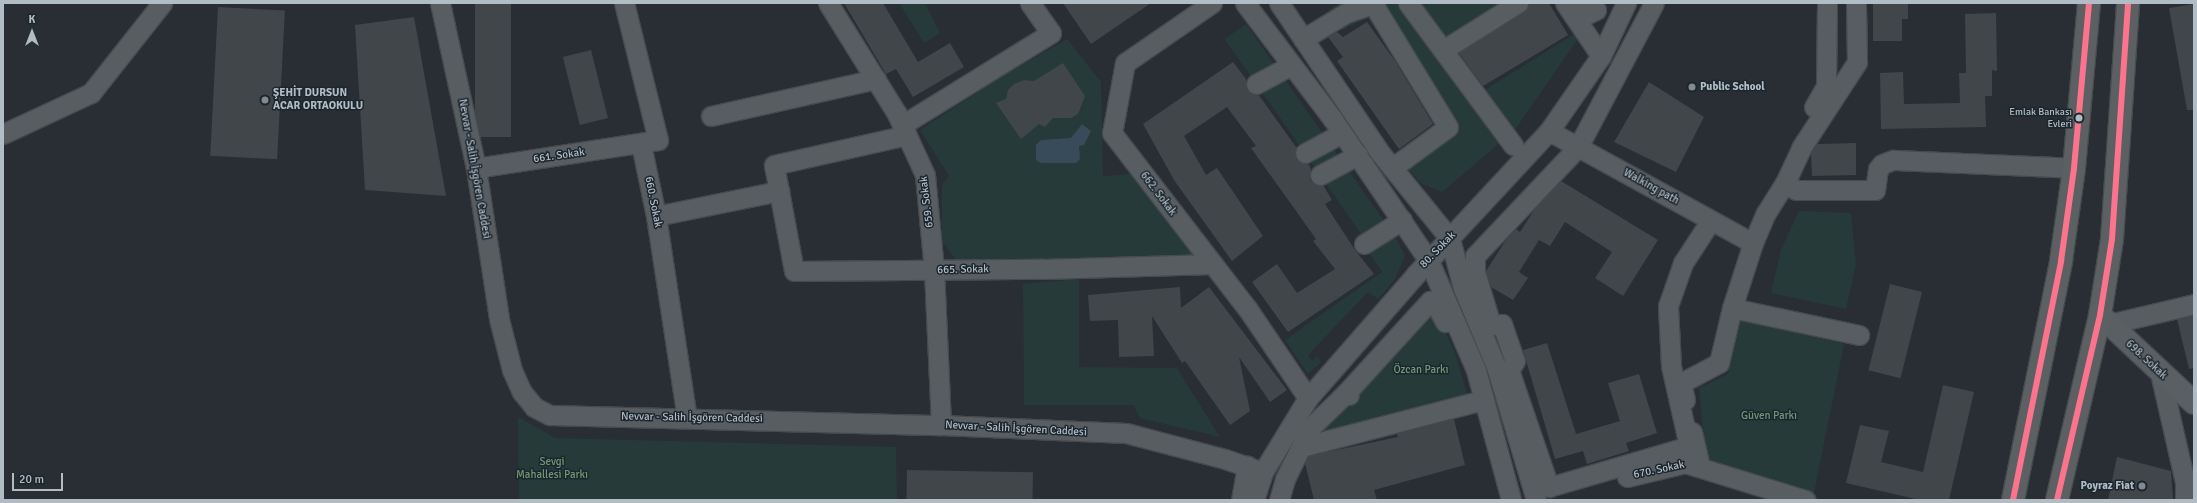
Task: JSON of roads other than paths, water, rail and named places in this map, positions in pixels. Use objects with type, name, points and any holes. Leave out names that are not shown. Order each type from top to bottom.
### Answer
[{"type":"highway","points":[[2013,500],[2061,262],[2074,168],[2089,3]]},
{"type":"highway","points":[[2056,500],[2105,320],[2128,3]]},
{"type":"main road","name":"698. Sokak","points":[[2105,320],[2160,373],[2194,403]]},
{"type":"street","points":[[3,134],[91,94],[162,3]]},
{"type":"street","name":"Nevvar - Salih İşgören Caddesi","points":[[440,3],[476,168],[499,319],[512,370],[522,392],[534,406],[550,415],[941,425],[1126,433],[1255,469]]},
{"type":"street","points":[[624,3],[658,140],[641,144]]},
{"type":"street","name":"659. Sokak","points":[[828,3],[876,79],[904,130],[925,176],[934,270],[941,425]]},
{"type":"street","points":[[656,216],[779,191],[774,165],[904,130],[1051,33],[1030,3]]},
{"type":"street","name":"662. Sokak","points":[[1212,3],[1125,63],[1112,133],[1247,308],[1308,398]]},
{"type":"street","points":[[1245,3],[1358,155],[1429,261],[1476,370],[1512,500]]},
{"type":"street","points":[[1279,3],[1392,168],[1450,239],[1463,288],[1497,369],[1535,500]]},
{"type":"street","points":[[1303,39],[1346,13],[1374,3],[1448,127],[1392,168]]},
{"type":"street","points":[[1408,3],[1513,145]]},
{"type":"street","points":[[1443,50],[1518,3]]},
{"type":"street","points":[[1565,3],[1601,56]]},
{"type":"street","points":[[1573,3],[1578,10],[1587,14],[1596,10]]},
{"type":"street","name":"80. Sokak","points":[[1254,500],[1255,469],[1308,398],[1429,261],[1549,130],[1601,56],[1626,3]]},
{"type":"street","points":[[1654,3],[1578,147],[1475,256],[1475,272],[1491,325],[1502,324],[1515,361],[1509,370],[1550,487],[1689,446],[1671,366],[1668,306],[1683,263],[1711,220]]},
{"type":"street","points":[[1700,467],[1681,383],[1719,363],[1747,240],[1826,86],[1827,3]]},
{"type":"street","points":[[1747,240],[1785,183],[1801,148],[1856,62],[1856,3]]},
{"type":"street","points":[[1256,84],[1291,65]]},
{"type":"street","points":[[711,116],[876,79]]},
{"type":"street","name":"Walking path","points":[[1549,130],[1747,240]]},
{"type":"street","points":[[1305,153],[1342,133]]},
{"type":"street","name":"661. Sokak","points":[[476,168],[641,144]]},
{"type":"street","name":"660. Sokak","points":[[641,144],[656,216],[687,418]]},
{"type":"street","points":[[1320,175],[1358,155]]},
{"type":"street","points":[[1785,183],[1796,190],[1875,190],[1878,169],[1882,164],[1893,160],[2074,168]]},
{"type":"street","name":"665. Sokak","points":[[779,191],[794,270],[934,270],[1212,264]]},
{"type":"street","points":[[1364,244],[1402,220]]},
{"type":"street","points":[[1279,500],[1285,479],[1310,428],[1348,394],[1430,301],[1434,301],[1440,310],[1475,402],[1504,500]]},
{"type":"street","points":[[2105,320],[2194,304]]},
{"type":"street","points":[[1732,308],[1859,335]]},
{"type":"street","points":[[2160,373],[2187,453],[2185,500]]},
{"type":"street","points":[[1301,447],[1475,402]]},
{"type":"street","name":"670. Sokak","points":[[1535,500],[1685,463],[1805,500]]},
{"type":"street","points":[[1241,500],[1255,469]]},
{"type":"water","points":[[1082,124],[1091,131],[1084,145],[1079,146],[1080,159],[1076,163],[1041,163],[1036,160],[1036,145],[1041,140],[1071,138]]},
{"type":"place","name":"Public School","points":[[1692,87]]},
{"type":"place","name":"ŞEHİT DURSUN ACAR ORTAOKULU","points":[[265,100]]},
{"type":"place","name":"Emlak Bankası Evleri","points":[[2079,118]]},
{"type":"place","name":"Poyraz Fiat","points":[[2142,486]]},
{"type":"park label","name":"Özcan Parkı","points":[[1421,370]]},
{"type":"park label","name":"Güven Parkı","points":[[1769,416]]},
{"type":"park label","name":"Sevgi Mahallesi Parkı","points":[[552,469]]}]
